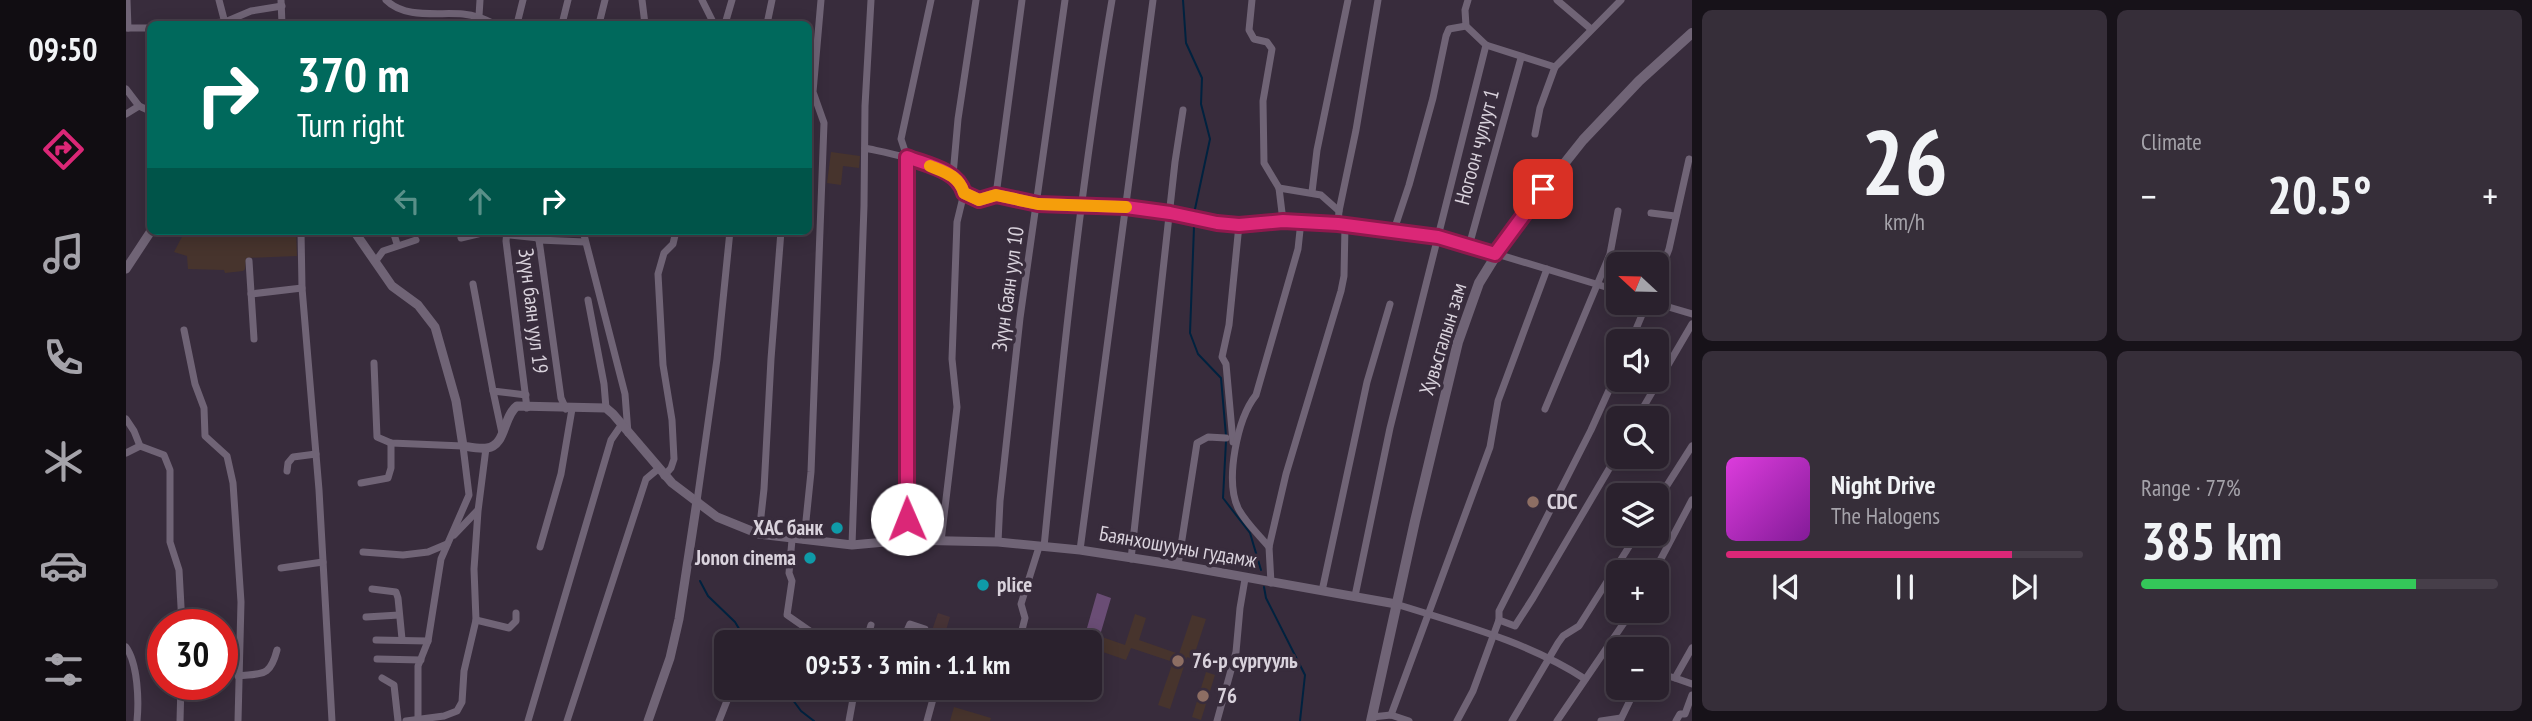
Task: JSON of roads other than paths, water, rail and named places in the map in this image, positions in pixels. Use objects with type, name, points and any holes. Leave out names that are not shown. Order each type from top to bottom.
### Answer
[{"type":"main road","name":"Хувьсгалын зам","points":[[1396,604],[1458,342],[1473,297],[1495,254],[1556,172],[1599,122],[1639,81],[1691,35]]},
{"type":"main road","points":[[1371,719],[1396,604]]},
{"type":"street","points":[[127,0],[127,28],[147,27]]},
{"type":"street","points":[[219,0],[224,21]]},
{"type":"street","points":[[386,0],[399,9],[412,12],[464,14],[479,16],[489,21]]},
{"type":"street","points":[[479,16],[480,0]]},
{"type":"street","points":[[518,21],[523,0]]},
{"type":"street","points":[[563,21],[568,0]]},
{"type":"street","points":[[600,21],[605,0]]},
{"type":"street","points":[[642,0],[645,21]]},
{"type":"street","points":[[702,0],[712,21]]},
{"type":"street","points":[[726,21],[732,0]]},
{"type":"street","points":[[768,21],[772,0]]},
{"type":"street","points":[[804,540],[811,472],[824,123],[812,106],[821,0]]},
{"type":"street","points":[[852,545],[865,106],[871,0]]},
{"type":"street","points":[[907,540],[907,157],[901,139],[931,0]]},
{"type":"street","points":[[953,176],[958,119],[976,0]]},
{"type":"street","points":[[996,195],[1022,0]]},
{"type":"street","name":"Зүүн баян уул 10","points":[[998,542],[1020,318],[1065,0]]},
{"type":"street","points":[[1022,630],[1025,618],[1021,604],[1041,547],[1089,143],[1112,0]]},
{"type":"street","points":[[1080,550],[1153,0]]},
{"type":"street","points":[[1252,0],[1249,30],[1254,39],[1267,42],[1272,49],[1263,101],[1264,163],[1279,188],[1283,221]]},
{"type":"street","points":[[1312,192],[1317,150],[1348,0]]},
{"type":"street","points":[[1266,582],[1269,547],[1286,474],[1344,276],[1339,211],[1378,0]]},
{"type":"street","points":[[1468,0],[1465,10],[1466,26],[1486,45],[1555,67]]},
{"type":"street","points":[[1557,0],[1591,29]]},
{"type":"street","points":[[1535,134],[1540,107],[1555,67],[1622,0]]},
{"type":"street","points":[[229,21],[251,11],[281,3],[282,21]]},
{"type":"street","points":[[463,21],[464,14]]},
{"type":"street","points":[[1394,230],[1423,135],[1446,36],[1450,29],[1466,26]]},
{"type":"street","points":[[1355,596],[1390,428],[1486,45]]},
{"type":"street","name":"Ногоон чулуут 1","points":[[1469,246],[1521,58]]},
{"type":"street","points":[[126,89],[139,106],[147,110]]},
{"type":"street","points":[[126,114],[139,106]]},
{"type":"street","points":[[1131,559],[1183,110]]},
{"type":"street","points":[[865,148],[907,157],[953,176],[964,193],[957,222],[952,359],[957,407],[941,541]]},
{"type":"street","points":[[1668,252],[1689,159]]},
{"type":"street","points":[[1279,188],[1321,195],[1339,211]]},
{"type":"street","points":[[964,193],[979,200],[996,195],[1038,204],[1126,207],[1239,225],[1301,221],[1394,230],[1438,237],[1606,287]]},
{"type":"street","points":[[1545,409],[1610,254],[1618,211]]},
{"type":"street","points":[[1651,213],[1675,216]]},
{"type":"street","points":[[1233,448],[1250,403],[1256,395],[1298,249],[1301,221]]},
{"type":"street","points":[[1239,225],[1222,357],[1226,364],[1238,508],[1269,547]]},
{"type":"street","points":[[126,269],[148,235]]},
{"type":"street","points":[[301,235],[302,288],[316,454],[332,721]]},
{"type":"street","points":[[357,235],[392,286],[418,305],[435,327],[456,401],[463,446],[468,495],[441,559],[428,641],[418,666],[418,720]]},
{"type":"street","points":[[394,235],[397,244]]},
{"type":"street","points":[[461,238],[473,235]]},
{"type":"street","name":"Зүүн баян уул 19","points":[[505,235],[527,408]]},
{"type":"street","points":[[584,235],[625,394],[628,434]]},
{"type":"street","points":[[567,721],[646,479],[671,468],[674,459],[672,420],[663,365],[658,274],[664,253],[673,244],[675,235]]},
{"type":"street","points":[[648,721],[670,658],[679,619],[717,359],[730,235]]},
{"type":"street","points":[[759,534],[765,489],[771,359],[782,235]]},
{"type":"street","points":[[540,547],[561,474],[569,409],[561,398],[539,236],[585,242]]},
{"type":"street","points":[[375,262],[383,251],[415,240]]},
{"type":"street","points":[[249,261],[254,339]]},
{"type":"street","points":[[1391,715],[1490,447],[1498,401],[1547,269]]},
{"type":"street","points":[[473,284],[502,433]]},
{"type":"street","points":[[251,294],[302,288]]},
{"type":"street","points":[[374,363],[377,437],[391,443],[486,449],[494,446],[511,410],[517,407],[606,408],[588,300]]},
{"type":"street","points":[[1322,591],[1367,382],[1390,304]]},
{"type":"street","points":[[1670,307],[1692,314]]},
{"type":"street","points":[[1644,406],[1692,324]]},
{"type":"street","points":[[184,330],[195,384],[204,408],[205,436],[227,456],[233,483],[241,602],[238,676],[263,674],[268,671],[273,665],[277,650]]},
{"type":"street","name":"Зүүн баян уул 19","points":[[493,391],[526,395]]},
{"type":"street","points":[[1457,721],[1473,691],[1494,637],[1499,611],[1608,392]]},
{"type":"street","name":"Баянхошууны гудамж","points":[[606,408],[661,472],[717,517],[759,534],[852,545],[907,540],[998,542],[1080,550],[1396,604]]},
{"type":"street","points":[[126,419],[140,446]]},
{"type":"street","points":[[528,721],[607,452],[611,440],[622,424]]},
{"type":"street","points":[[1178,565],[1197,443],[1208,437],[1226,438]]},
{"type":"street","points":[[361,483],[388,478],[391,443]]},
{"type":"street","points":[[126,453],[140,446],[164,455],[170,470],[170,542],[179,570],[181,609]]},
{"type":"street","points":[[1669,483],[1692,446]]},
{"type":"street","points":[[406,721],[444,716],[457,711],[462,702],[464,671],[476,620],[474,569],[486,449]]},
{"type":"street","points":[[287,471],[288,463],[293,457],[316,454]]},
{"type":"street","points":[[1499,620],[1515,626],[1609,469]]},
{"type":"street","points":[[1660,560],[1692,500]]},
{"type":"street","points":[[363,552],[403,555],[428,552],[449,541],[478,510]]},
{"type":"street","points":[[694,523],[705,516],[717,517]]},
{"type":"street","points":[[792,540],[789,573],[792,581],[787,615],[809,630]]},
{"type":"street","points":[[1512,721],[1548,658],[1563,636],[1578,626],[1629,546]]},
{"type":"street","points":[[281,568],[323,562]]},
{"type":"street","points":[[1217,721],[1236,652],[1245,579]]},
{"type":"street","points":[[372,589],[396,592],[402,639]]},
{"type":"street","points":[[1396,604],[1548,658],[1585,679]]},
{"type":"street","points":[[476,620],[509,628],[516,621],[516,613]]},
{"type":"street","points":[[366,617],[399,615]]},
{"type":"street","points":[[1557,721],[1624,623]]},
{"type":"street","points":[[907,630],[910,624],[925,630]]},
{"type":"street","points":[[870,630],[872,625]]},
{"type":"street","points":[[376,640],[428,641]]},
{"type":"street","points":[[126,647],[130,653],[137,688],[137,721]]},
{"type":"street","points":[[1675,678],[1692,648]]},
{"type":"street","points":[[377,659],[421,660]]},
{"type":"street","points":[[1669,676],[1692,684]]},
{"type":"street","points":[[382,678],[394,685],[398,721]]},
{"type":"street","points":[[1676,721],[1680,714],[1685,714],[1692,695]]},
{"type":"street","points":[[180,721],[181,700]]},
{"type":"street","points":[[238,700],[238,721]]},
{"type":"street","points":[[719,721],[727,700]]},
{"type":"street","points":[[849,721],[853,700]]},
{"type":"street","points":[[927,721],[933,700]]},
{"type":"street","points":[[1601,721],[1621,719],[1630,700]]},
{"type":"street","points":[[1371,719],[1391,715],[1409,721]]},
{"type":"waterway","points":[[1183,0],[1186,43],[1202,78],[1201,104],[1210,139],[1195,209]]},
{"type":"waterway","points":[[1194,227],[1190,333],[1198,354],[1221,378],[1226,436]]},
{"type":"waterway","points":[[1226,441],[1223,498],[1250,533],[1261,570]]},
{"type":"waterway","points":[[700,581],[708,596],[740,630]]},
{"type":"waterway","points":[[1264,587],[1266,598],[1305,675],[1300,721]]},
{"type":"waterway","points":[[793,700],[814,721]]},
{"type":"place","name":"CDC","points":[[1533,502]]},
{"type":"place","name":"ХАС банк","points":[[837,528]]},
{"type":"place","name":"Jonon cinema","points":[[810,558]]},
{"type":"place","name":"plice","points":[[983,585]]},
{"type":"place","name":"76-р сургууль","points":[[1178,661]]},
{"type":"place","name":"76","points":[[1203,696]]}]
